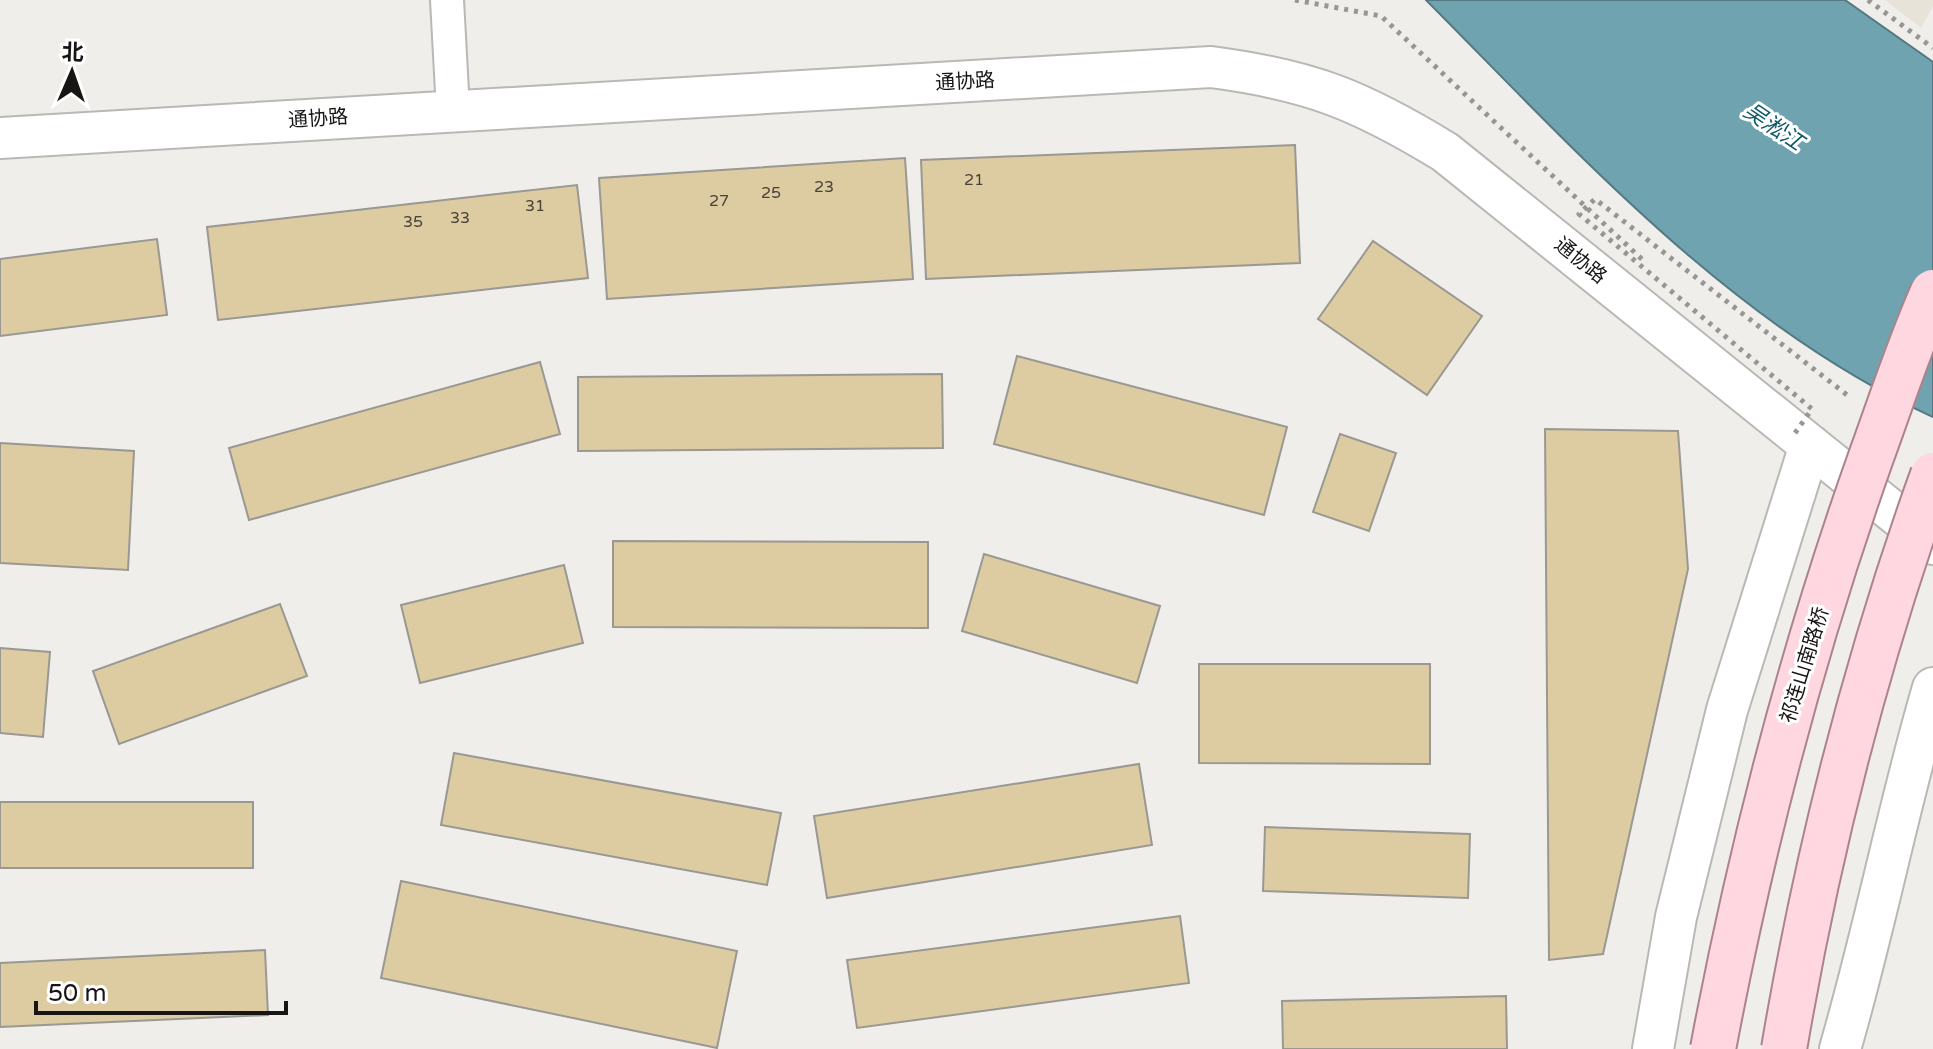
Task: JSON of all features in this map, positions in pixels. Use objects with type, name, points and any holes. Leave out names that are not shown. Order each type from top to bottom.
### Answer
[{"type":"main road","name":"祁连山南路桥","points":[[1713,1049],[1739,912],[1782,735],[1846,528],[1933,292]]},
{"type":"main road","points":[[1784,1049],[1805,926],[1847,750],[1907,547],[1933,475]]},
{"type":"street","points":[[447,0],[452,95]]},
{"type":"street","name":"通协路","points":[[0,138],[452,95],[1211,67],[1266,74],[1329,91],[1385,115],[1445,152],[1933,544]]},
{"type":"street","points":[[1653,1049],[1676,917],[1727,710],[1803,439]]},
{"type":"street","points":[[1840,1049],[1870,944],[1911,765],[1933,688]]},
{"type":"path","points":[[1295,0],[1381,16],[1615,232]]},
{"type":"path","points":[[1868,0],[1933,48]]},
{"type":"path","points":[[1803,439],[1812,409],[1579,214],[1595,199],[1883,424]]},
{"type":"shaded area","points":[[1885,0],[1933,0],[1933,6],[1921,28]]},
{"type":"water","name":"吴淞江","points":[[1426,0],[1845,0],[1933,62],[1933,417],[1860,379],[1791,335],[1725,285],[1600,175]]},
{"type":"building","points":[[1295,145],[1300,263],[926,279],[921,160]]},
{"type":"building","points":[[905,158],[913,279],[607,299],[599,178]]},
{"type":"building","points":[[577,185],[588,278],[218,320],[207,227]]},
{"type":"building","points":[[157,239],[167,315],[0,336],[0,259]]},
{"type":"building","points":[[1373,241],[1482,316],[1427,395],[1318,319]]},
{"type":"building","points":[[1017,356],[1287,427],[1264,515],[994,444]]},
{"type":"building","points":[[540,362],[560,434],[249,520],[229,448]]},
{"type":"building","points":[[942,374],[943,448],[578,451],[578,377]]},
{"type":"building","points":[[1545,429],[1678,431],[1688,569],[1603,954],[1549,960]]},
{"type":"building","points":[[1340,434],[1396,453],[1369,531],[1313,512]]},
{"type":"building","points":[[0,443],[134,451],[128,570],[0,563]]},
{"type":"building","points":[[613,541],[928,542],[928,628],[613,627]]},
{"type":"building","points":[[984,554],[1160,606],[1137,683],[962,631]]},
{"type":"building","points":[[564,565],[583,643],[420,683],[401,605]]},
{"type":"building","points":[[280,604],[307,676],[119,744],[93,671]]},
{"type":"building","points":[[0,648],[50,652],[43,737],[0,733]]},
{"type":"building","points":[[1199,664],[1430,664],[1430,764],[1199,763]]},
{"type":"building","points":[[454,753],[781,813],[767,885],[441,825]]},
{"type":"building","points":[[1139,764],[1152,845],[827,898],[814,816]]},
{"type":"building","points":[[0,802],[253,802],[253,868],[0,868]]},
{"type":"building","points":[[1265,827],[1470,834],[1468,898],[1263,891]]},
{"type":"building","points":[[401,881],[737,951],[717,1048],[381,978]]},
{"type":"building","points":[[1180,916],[1189,983],[857,1028],[847,960]]},
{"type":"building","points":[[265,950],[268,1015],[0,1027],[0,963]]},
{"type":"building","points":[[1506,996],[1507,1049],[1283,1049],[1282,1001]]}]
